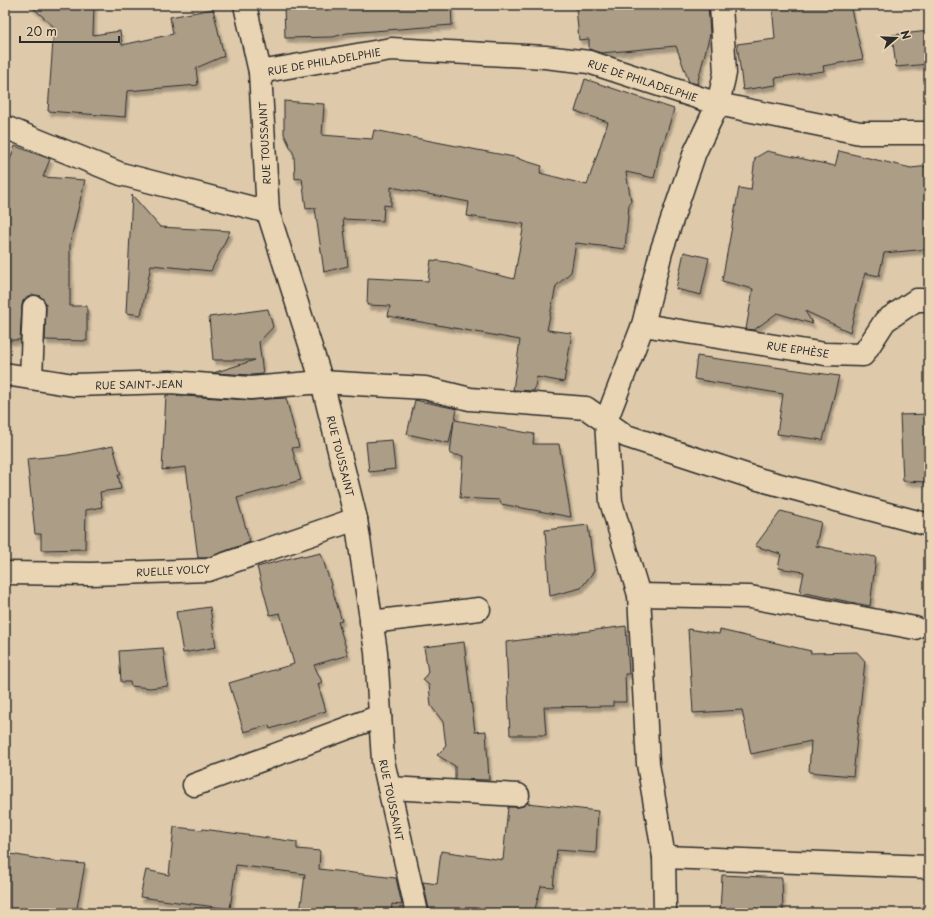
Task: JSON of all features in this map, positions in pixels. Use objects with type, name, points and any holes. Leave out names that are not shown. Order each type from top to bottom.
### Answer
[{"type":"street","name":"RUE TOUSSAINT","points":[[245,5],[260,72],[268,212],[322,382],[356,519],[376,652],[383,761],[417,913]]},
{"type":"street","points":[[666,913],[664,857],[648,764],[639,596],[611,502],[606,421],[643,325],[661,252],[695,152],[718,104],[725,73],[721,5]]},
{"type":"street","name":"RUE DE PHILADELPHIE","points":[[260,72],[392,49],[545,57],[589,62],[718,104],[860,133],[929,133]]},
{"type":"street","points":[[6,130],[121,174],[268,212]]},
{"type":"street","name":"RUE EPHÈSE","points":[[643,325],[825,354],[863,355],[885,321],[916,300],[929,300]]},
{"type":"street","points":[[31,378],[34,307]]},
{"type":"street","name":"RUE SAINT-JEAN","points":[[5,374],[74,385],[170,382],[251,388],[322,382],[425,388],[470,399],[586,408],[626,436],[758,479],[929,525]]},
{"type":"street","name":"RUELLE VOLCY","points":[[5,573],[91,574],[208,570],[356,519]]},
{"type":"street","points":[[639,596],[750,597],[915,628]]},
{"type":"street","points":[[371,622],[479,609]]},
{"type":"street","points":[[194,784],[380,716]]},
{"type":"street","points":[[390,788],[518,796]]},
{"type":"street","points":[[664,857],[929,867]]},
{"type":"building","points":[[30,5],[94,5],[93,35],[120,31],[122,45],[173,34],[170,17],[213,9],[224,56],[196,68],[198,85],[127,91],[125,117],[48,111],[54,27]]},
{"type":"building","points":[[284,5],[451,5],[452,25],[347,33],[333,37],[285,38]]},
{"type":"building","points":[[594,5],[708,5],[710,34],[697,84],[689,82],[676,46],[601,53],[589,49],[589,39],[579,40],[576,7]]},
{"type":"building","points":[[772,5],[850,5],[863,59],[823,66],[824,71],[775,78],[776,85],[743,90],[737,44],[775,39]]},
{"type":"building","points":[[929,31],[929,64],[896,67],[892,35]]},
{"type":"building","points":[[585,79],[674,109],[663,145],[661,145],[654,178],[626,172],[631,201],[629,205],[625,249],[576,243],[571,272],[556,286],[547,330],[572,333],[564,382],[537,377],[534,391],[513,390],[520,340],[388,316],[390,306],[367,305],[368,278],[428,281],[431,260],[448,262],[514,279],[524,224],[467,216],[469,202],[391,187],[391,206],[384,205],[383,221],[343,219],[348,266],[324,272],[315,208],[306,209],[302,178],[295,179],[294,155],[284,134],[284,101],[324,104],[322,135],[372,139],[374,130],[519,158],[542,166],[540,173],[587,185],[608,122],[575,111]]},
{"type":"building","points":[[15,146],[50,159],[43,177],[85,180],[70,243],[70,306],[87,306],[87,341],[45,340],[45,302],[40,296],[34,295],[28,296],[23,301],[20,340],[5,340],[5,173]]},
{"type":"building","points":[[767,151],[835,166],[839,151],[911,168],[929,166],[929,249],[884,253],[879,276],[865,273],[850,332],[805,311],[813,324],[777,313],[754,330],[746,329],[753,289],[722,281],[739,188],[751,190],[755,158]]},
{"type":"building","points":[[132,195],[160,227],[230,231],[211,271],[151,265],[141,315],[126,313]]},
{"type":"building","points":[[684,252],[709,258],[701,295],[676,289]]},
{"type":"building","points":[[268,309],[273,327],[259,342],[263,374],[251,375],[213,373],[255,360],[213,360],[209,317]]},
{"type":"building","points":[[697,356],[839,376],[823,440],[777,434],[783,394],[694,379]]},
{"type":"building","points":[[166,395],[250,400],[286,398],[299,447],[292,448],[301,480],[237,498],[250,542],[206,558],[198,558],[186,467],[162,470]]},
{"type":"building","points":[[415,400],[457,409],[455,420],[534,434],[533,444],[559,444],[571,517],[501,504],[500,500],[460,498],[463,456],[450,454],[454,420],[449,443],[407,434]]},
{"type":"building","points":[[929,414],[929,482],[903,481],[900,415]]},
{"type":"building","points":[[392,440],[395,469],[369,472],[366,442]]},
{"type":"building","points":[[113,446],[121,475],[118,475],[121,489],[100,492],[102,507],[86,510],[85,549],[41,550],[41,534],[35,534],[27,459],[68,455]]},
{"type":"building","points":[[781,511],[821,522],[816,546],[876,557],[870,606],[800,592],[804,572],[778,568],[781,554],[755,546]]},
{"type":"building","points":[[588,525],[594,571],[581,588],[550,596],[545,530]]},
{"type":"building","points":[[321,553],[342,621],[338,622],[348,655],[314,665],[322,682],[318,684],[326,711],[270,729],[269,725],[244,732],[229,683],[294,664],[280,613],[270,615],[257,567],[302,555],[303,557]]},
{"type":"building","points":[[210,607],[216,647],[183,653],[176,612]]},
{"type":"building","points":[[626,626],[629,674],[625,674],[626,702],[613,702],[613,706],[544,707],[546,735],[510,735],[506,642]]},
{"type":"building","points":[[688,629],[719,634],[720,630],[811,651],[810,653],[857,652],[865,661],[853,776],[809,772],[811,741],[751,754],[742,710],[693,713]]},
{"type":"building","points":[[464,642],[475,732],[486,731],[489,780],[455,779],[455,766],[437,755],[446,746],[443,722],[431,706],[429,685],[423,680],[428,672],[424,647]]},
{"type":"building","points":[[163,648],[168,686],[150,688],[131,686],[130,682],[121,682],[119,651]]},
{"type":"building","points":[[527,803],[598,811],[596,853],[557,850],[553,887],[541,886],[534,913],[461,913],[429,909],[423,882],[437,884],[441,851],[503,860],[508,807],[523,806]]},
{"type":"building","points":[[174,827],[203,829],[297,842],[297,849],[320,851],[319,869],[396,878],[402,905],[392,904],[391,913],[300,913],[305,874],[236,865],[230,909],[140,897],[146,870],[169,875]]},
{"type":"building","points":[[5,853],[51,861],[85,864],[76,913],[5,913]]},
{"type":"building","points":[[722,875],[782,878],[783,913],[720,913]]}]
